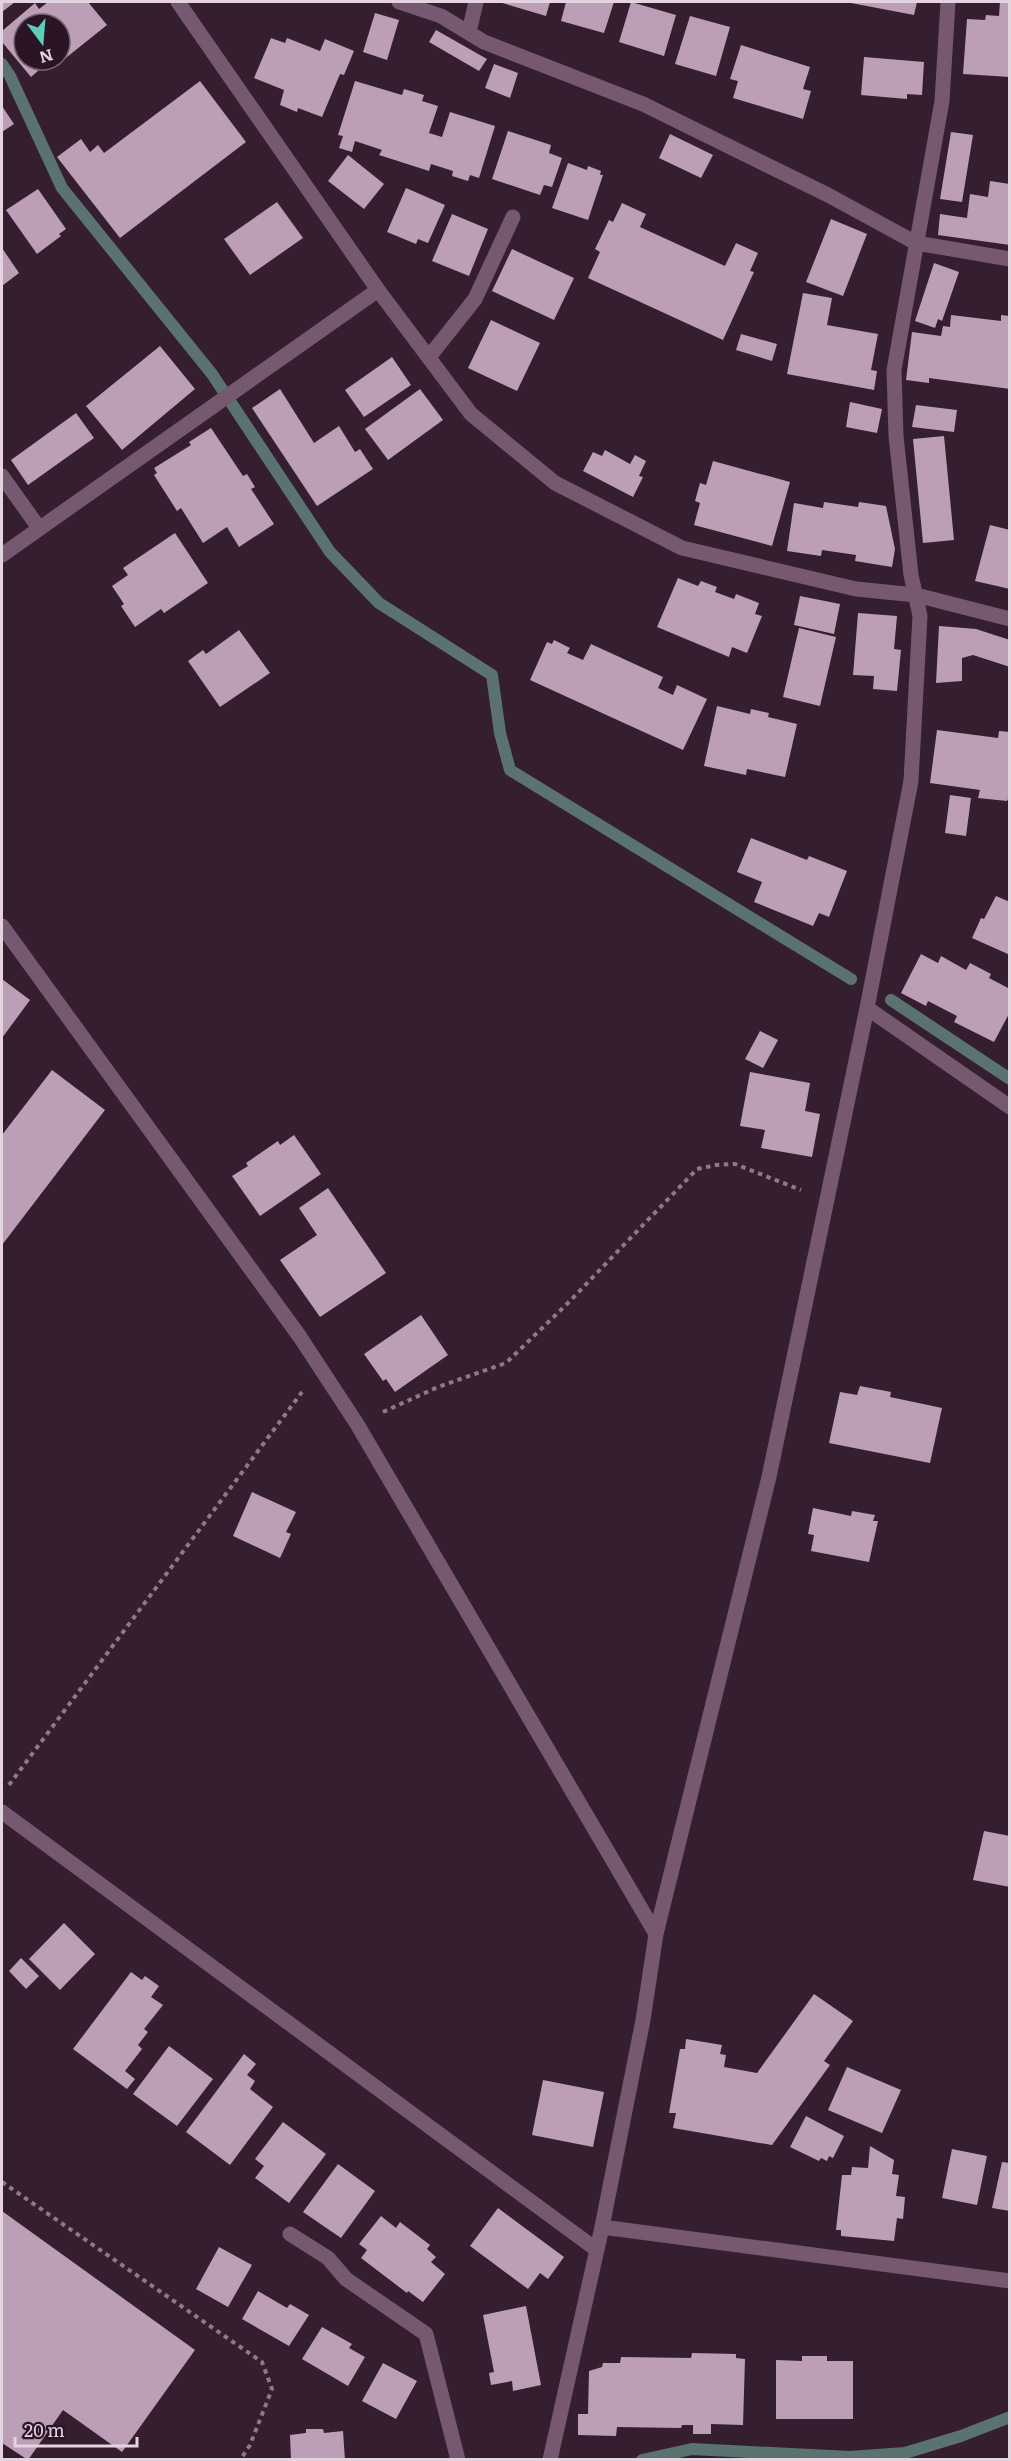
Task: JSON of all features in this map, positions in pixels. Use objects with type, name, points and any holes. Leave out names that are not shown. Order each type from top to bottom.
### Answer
[{"type":"street","points":[[178,2],[378,290],[471,414],[555,483],[682,548],[856,589],[916,595],[1010,619]]},
{"type":"street","points":[[399,2],[441,16],[484,42],[643,104],[828,195],[916,243],[1010,259]]},
{"type":"street","points":[[469,32],[476,2]]},
{"type":"street","points":[[550,2460],[602,2227],[643,2020],[656,1934],[769,1478],[867,1008],[911,781],[920,616],[911,575],[896,436],[894,370],[942,101],[948,2]]},
{"type":"street","points":[[429,357],[475,299],[513,217]]},
{"type":"street","points":[[2,555],[214,403],[378,290]]},
{"type":"street","points":[[2,476],[39,528]]},
{"type":"street","points":[[2,926],[320,1367],[357,1424],[656,1934]]},
{"type":"street","points":[[867,1008],[1010,1107]]},
{"type":"street","points":[[2,1812],[597,2250]]},
{"type":"street","points":[[602,2227],[1010,2281]]},
{"type":"street","points":[[290,2234],[328,2258],[346,2279],[426,2334],[458,2460]]},
{"type":"path","points":[[357,1424],[438,1387],[506,1363],[567,1304],[697,1169],[735,1164],[827,1201]]},
{"type":"path","points":[[9,1785],[320,1367]]},
{"type":"path","points":[[2,2182],[262,2362],[272,2389],[250,2445],[240,2460]]},
{"type":"building","points":[[2,2],[15,2],[2,12]]},
{"type":"building","points":[[48,2],[88,2],[107,25],[72,53],[72,12],[24,12],[35,3],[39,9]]},
{"type":"building","points":[[499,2],[550,2],[546,16]]},
{"type":"building","points":[[566,2],[614,2],[604,33],[561,21]]},
{"type":"building","points":[[631,2],[676,15],[664,56],[619,42]]},
{"type":"building","points":[[851,2],[917,2],[914,15]]},
{"type":"building","points":[[1000,2],[1010,2],[1010,77],[963,74],[967,19],[985,20],[986,15],[999,16]]},
{"type":"building","points":[[375,13],[399,20],[387,60],[363,52]]},
{"type":"building","points":[[690,16],[730,27],[716,76],[675,64]]},
{"type":"building","points":[[12,23],[12,54],[2,42],[2,31]]},
{"type":"building","points":[[436,30],[487,59],[479,71],[429,42]]},
{"type":"building","points":[[271,38],[285,43],[287,38],[320,51],[325,39],[354,51],[344,75],[340,74],[322,117],[298,108],[297,112],[280,105],[284,90],[254,78]]},
{"type":"building","points":[[741,45],[810,67],[803,89],[811,91],[803,119],[733,98],[738,81],[730,79]]},
{"type":"building","points":[[864,57],[924,62],[922,95],[907,94],[907,99],[861,95]]},
{"type":"building","points":[[494,64],[518,73],[510,98],[485,88]]},
{"type":"building","points":[[27,72],[37,72],[31,77]]},
{"type":"building","points":[[200,81],[246,142],[120,238],[57,157],[81,139],[90,152],[98,145],[104,153]]},
{"type":"building","points":[[355,81],[402,95],[404,89],[424,95],[422,101],[438,106],[429,133],[442,137],[450,112],[495,126],[479,178],[470,175],[468,181],[452,176],[453,171],[431,164],[429,171],[379,155],[382,150],[355,141],[352,152],[339,148],[343,136],[338,135]]},
{"type":"building","points":[[2,106],[14,124],[2,132]]},
{"type":"building","points":[[508,131],[551,145],[549,153],[562,158],[552,187],[544,185],[540,195],[492,179]]},
{"type":"building","points":[[951,132],[973,135],[962,202],[940,199]]},
{"type":"building","points":[[670,134],[713,155],[701,178],[659,158]]},
{"type":"building","points":[[348,155],[384,184],[364,209],[328,181]]},
{"type":"building","points":[[568,163],[587,170],[588,166],[601,171],[600,175],[603,175],[588,220],[552,208]]},
{"type":"building","points":[[990,181],[1010,184],[1010,245],[938,235],[940,214],[967,218],[970,194],[988,197]]},
{"type":"building","points":[[406,188],[445,205],[428,243],[418,239],[416,244],[387,232]]},
{"type":"building","points":[[38,189],[66,229],[59,234],[61,236],[37,254],[6,210]]},
{"type":"building","points":[[277,202],[303,238],[250,275],[224,239]]},
{"type":"building","points":[[622,203],[646,214],[640,227],[725,266],[736,243],[758,253],[750,271],[754,272],[723,340],[588,278],[600,252],[595,249],[609,220],[613,222]]},
{"type":"building","points":[[452,214],[488,229],[469,276],[432,261]]},
{"type":"building","points":[[831,219],[867,234],[843,296],[806,282]]},
{"type":"building","points":[[2,248],[19,273],[2,286]]},
{"type":"building","points":[[512,249],[574,278],[554,320],[492,291]]},
{"type":"building","points":[[934,263],[959,272],[942,321],[938,319],[935,328],[915,321]]},
{"type":"building","points":[[803,293],[832,298],[827,325],[878,334],[871,370],[877,371],[874,390],[787,374]]},
{"type":"building","points":[[951,315],[1001,321],[1001,315],[1010,316],[1010,389],[929,378],[929,383],[906,380],[912,332],[941,336],[943,326],[950,327]]},
{"type":"building","points":[[491,320],[540,343],[517,391],[468,368]]},
{"type":"building","points":[[741,334],[777,344],[772,361],[736,350]]},
{"type":"building","points":[[160,346],[195,389],[122,450],[86,406]]},
{"type":"building","points":[[392,357],[411,385],[364,417],[345,390]]},
{"type":"building","points":[[280,389],[314,443],[339,426],[355,452],[360,449],[373,469],[317,506],[252,408]]},
{"type":"building","points":[[420,389],[443,420],[388,460],[365,429]]},
{"type":"building","points":[[850,402],[882,409],[877,433],[846,427]]},
{"type":"building","points":[[916,405],[957,410],[954,432],[912,427]]},
{"type":"building","points":[[76,413],[94,438],[28,485],[11,460]]},
{"type":"building","points":[[211,428],[243,476],[247,474],[255,487],[251,489],[274,524],[239,547],[227,527],[203,543],[181,508],[177,511],[154,475],[157,473],[154,468],[191,445],[189,442]]},
{"type":"building","points":[[944,436],[954,540],[923,543],[913,439]]},
{"type":"building","points":[[605,450],[630,464],[635,455],[646,461],[639,476],[643,477],[633,497],[583,471],[593,452],[602,456]]},
{"type":"building","points":[[713,461],[790,482],[772,546],[694,525],[700,503],[695,501],[700,483],[706,485]]},
{"type":"building","points":[[824,502],[858,507],[859,502],[886,506],[895,549],[892,567],[855,561],[856,555],[822,550],[821,556],[787,551],[794,503],[823,508]]},
{"type":"building","points":[[990,525],[1010,530],[1010,589],[975,581]]},
{"type":"building","points":[[175,533],[208,583],[164,613],[161,609],[135,627],[121,606],[124,604],[112,586],[128,575],[123,568]]},
{"type":"building","points":[[678,578],[698,586],[701,581],[717,587],[715,592],[734,599],[736,594],[759,603],[755,614],[762,616],[747,653],[732,647],[729,657],[657,627]]},
{"type":"building","points":[[800,596],[840,604],[834,634],[794,625]]},
{"type":"building","points":[[858,613],[897,616],[894,649],[901,650],[897,691],[873,689],[874,676],[853,675]]},
{"type":"building","points":[[939,626],[976,629],[1010,640],[1010,667],[973,655],[962,658],[962,681],[936,683]]},
{"type":"building","points":[[799,628],[836,637],[820,706],[783,697]]},
{"type":"building","points":[[239,630],[270,673],[220,707],[188,661],[203,650],[206,654]]},
{"type":"building","points":[[554,640],[570,648],[567,653],[583,660],[591,644],[663,677],[658,688],[673,695],[677,685],[707,699],[683,750],[530,680],[547,642],[552,644]]},
{"type":"building","points":[[717,706],[750,714],[751,709],[769,713],[768,717],[797,724],[785,777],[747,769],[746,775],[704,766]]},
{"type":"building","points":[[937,730],[998,738],[999,731],[1010,732],[1010,795],[1007,801],[978,798],[980,790],[930,783]]},
{"type":"building","points":[[950,795],[971,798],[966,836],[945,833]]},
{"type":"building","points":[[751,838],[807,860],[809,856],[847,871],[829,917],[819,913],[813,926],[754,902],[762,882],[737,872]]},
{"type":"building","points":[[996,896],[1010,902],[1010,955],[972,938],[981,918],[984,919]]},
{"type":"building","points":[[921,954],[938,963],[941,956],[966,970],[970,963],[991,974],[989,978],[1010,989],[1010,1012],[994,1042],[954,1022],[957,1016],[928,1001],[926,1006],[901,993]]},
{"type":"building","points":[[2,979],[30,1000],[2,1038]]},
{"type":"building","points":[[760,1031],[778,1040],[763,1068],[745,1059]]},
{"type":"building","points":[[52,1070],[105,1110],[2,1245],[2,1135]]},
{"type":"building","points":[[750,1072],[810,1083],[805,1111],[820,1114],[812,1157],[761,1148],[765,1130],[740,1126]]},
{"type":"building","points":[[294,1135],[321,1174],[260,1216],[232,1176],[248,1166],[246,1163],[278,1141],[280,1145]]},
{"type":"building","points":[[328,1188],[386,1273],[320,1317],[280,1260],[317,1235],[299,1208]]},
{"type":"building","points":[[421,1315],[448,1355],[395,1392],[386,1379],[383,1381],[364,1354]]},
{"type":"building","points":[[860,1386],[891,1392],[890,1397],[942,1408],[930,1463],[829,1443],[840,1392],[857,1395]]},
{"type":"building","points":[[252,1492],[296,1512],[286,1532],[291,1534],[280,1558],[233,1536]]},
{"type":"building","points":[[813,1508],[851,1516],[852,1511],[875,1515],[873,1521],[878,1521],[869,1562],[811,1551],[814,1535],[808,1534]]},
{"type":"building","points":[[984,1831],[1010,1836],[1010,1887],[973,1880]]},
{"type":"building","points":[[64,1923],[95,1954],[60,1990],[29,1959]]},
{"type":"building","points":[[21,1958],[39,1976],[26,1989],[9,1971]]},
{"type":"building","points":[[131,1972],[142,1980],[145,1976],[159,1986],[151,1997],[163,2005],[144,2029],[148,2032],[138,2045],[142,2049],[125,2071],[135,2079],[127,2089],[73,2049]]},
{"type":"building","points":[[814,1994],[853,2021],[824,2061],[830,2065],[772,2145],[673,2128],[676,2113],[669,2113],[680,2049],[685,2049],[686,2039],[722,2045],[720,2054],[726,2055],[724,2067],[757,2073]]},
{"type":"building","points":[[169,2046],[213,2079],[177,2126],[133,2094]]},
{"type":"building","points":[[244,2054],[256,2064],[247,2075],[255,2081],[250,2089],[273,2107],[230,2165],[186,2132]]},
{"type":"building","points":[[847,2067],[901,2090],[882,2133],[828,2110]]},
{"type":"building","points":[[543,2080],[604,2092],[593,2147],[532,2135]]},
{"type":"building","points":[[806,2116],[844,2136],[833,2158],[829,2156],[827,2161],[821,2158],[819,2161],[790,2147]]},
{"type":"building","points":[[283,2122],[326,2154],[289,2203],[255,2178],[264,2166],[255,2159]]},
{"type":"building","points":[[870,2146],[894,2160],[892,2174],[899,2175],[896,2196],[905,2197],[903,2219],[897,2218],[894,2241],[841,2236],[841,2230],[836,2230],[842,2175],[851,2175],[852,2167],[868,2168]]},
{"type":"building","points":[[952,2149],[987,2156],[977,2205],[942,2198]]},
{"type":"building","points":[[1002,2162],[1010,2163],[1010,2211],[992,2208]]},
{"type":"building","points":[[338,2164],[375,2191],[341,2238],[303,2212]]},
{"type":"building","points":[[498,2208],[564,2257],[548,2279],[540,2273],[528,2289],[470,2246]]},
{"type":"building","points":[[2,2211],[195,2350],[122,2452],[63,2410],[28,2460],[2,2443]]},
{"type":"building","points":[[381,2216],[396,2228],[400,2222],[430,2245],[427,2249],[436,2257],[431,2262],[445,2274],[423,2302],[408,2291],[407,2293],[361,2258],[367,2250],[359,2244]]},
{"type":"building","points":[[219,2247],[252,2265],[228,2307],[196,2289]]},
{"type":"building","points":[[258,2291],[287,2308],[290,2304],[309,2315],[289,2346],[242,2319]]},
{"type":"building","points":[[526,2306],[541,2385],[513,2391],[512,2381],[491,2385],[489,2373],[494,2372],[483,2315]]},
{"type":"building","points":[[322,2327],[352,2344],[349,2348],[365,2357],[348,2386],[302,2359]]},
{"type":"building","points":[[692,2353],[736,2354],[736,2358],[745,2359],[743,2425],[711,2424],[711,2434],[693,2434],[693,2425],[682,2425],[681,2428],[617,2427],[616,2436],[578,2435],[578,2414],[588,2414],[589,2371],[602,2367],[603,2363],[620,2363],[621,2357],[691,2358]]},
{"type":"building","points":[[802,2356],[827,2356],[827,2361],[853,2361],[853,2419],[776,2419],[776,2360],[802,2361]]},
{"type":"building","points":[[383,2363],[417,2381],[396,2419],[362,2401]]},
{"type":"building","points":[[306,2429],[323,2429],[324,2433],[343,2431],[345,2460],[291,2460],[290,2435],[306,2433]]},
{"type":"waterway","points":[[2,64],[10,76],[62,188],[212,374],[330,552],[379,603],[492,675],[500,733],[510,770],[851,979]]},
{"type":"waterway","points":[[891,1000],[1010,1079]]},
{"type":"waterway","points":[[642,2460],[692,2449],[850,2457],[905,2453],[961,2436],[1010,2417]]}]
